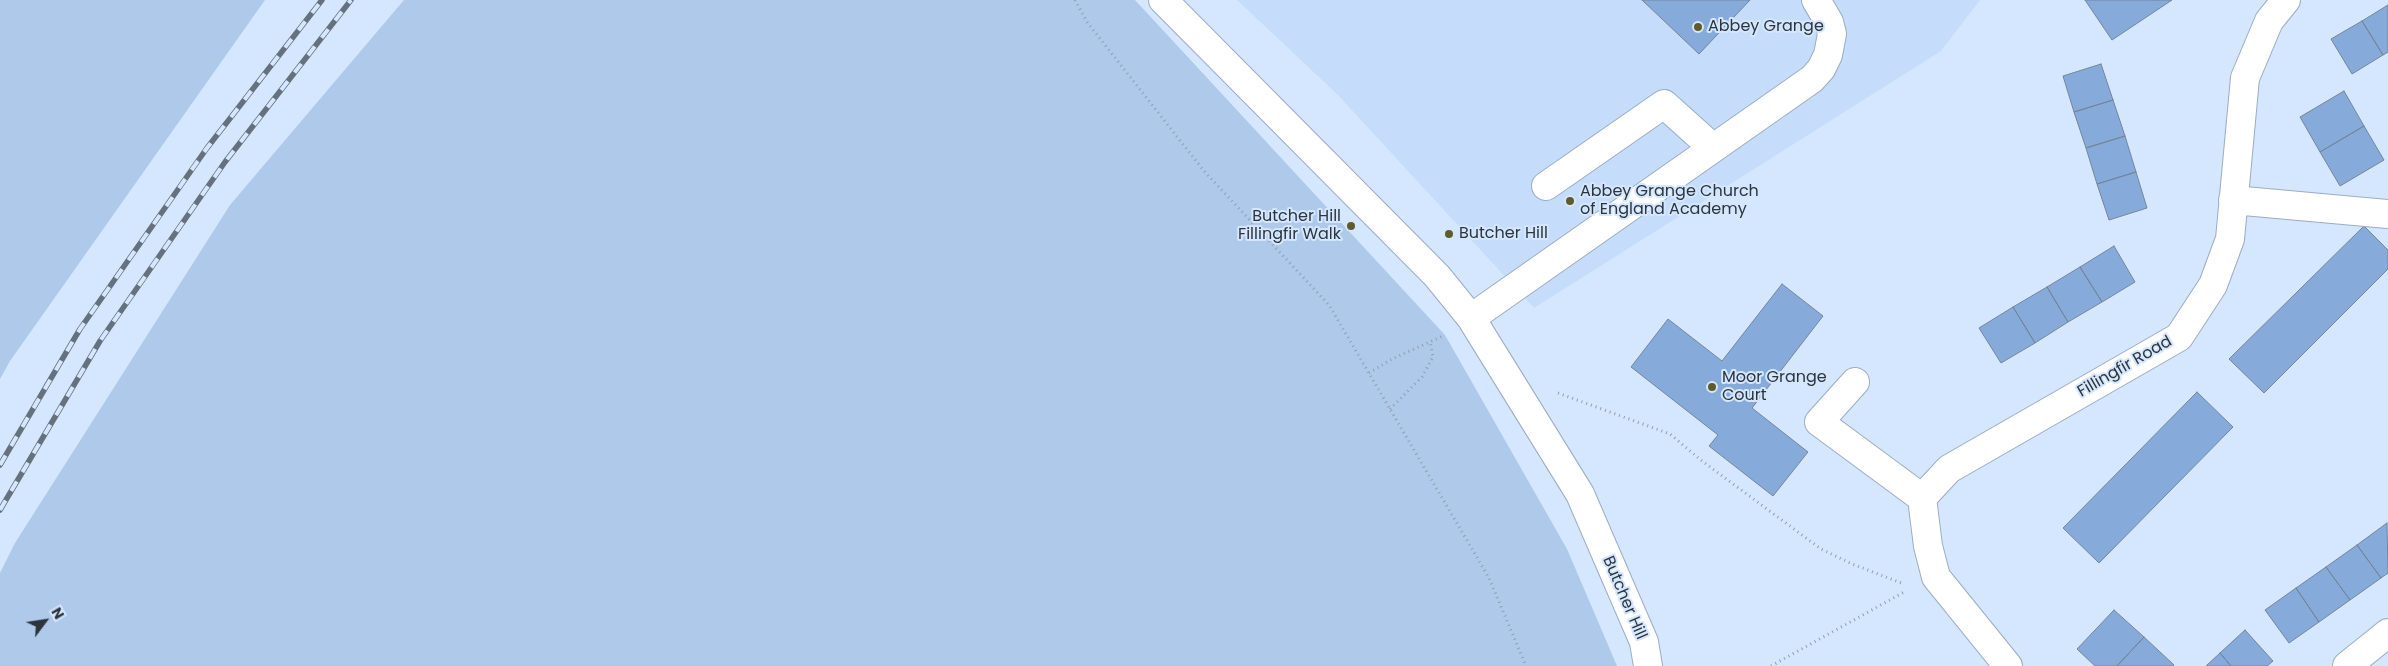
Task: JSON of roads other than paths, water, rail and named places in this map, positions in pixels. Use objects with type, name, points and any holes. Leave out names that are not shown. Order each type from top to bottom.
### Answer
[{"type":"street","name":"Butcher Hill","points":[[1164,0],[1438,276],[1471,318],[1518,391],[1580,494],[1644,642],[1648,666]]},
{"type":"street","points":[[1471,318],[1812,78],[1821,69],[1828,55],[1832,34],[1829,22],[1816,0]]},
{"type":"street","name":"Fillingfir Road","points":[[1922,498],[1949,469],[2179,337],[2213,285],[2230,239],[2245,78],[2269,21],[2286,0]]},
{"type":"street","points":[[1546,186],[1664,104],[1713,148]]},
{"type":"street","points":[[2233,200],[2388,214]]},
{"type":"street","points":[[1855,382],[1819,422],[1922,498],[1928,546],[1936,577],[2008,666]]},
{"type":"street","points":[[2347,666],[2388,633]]},
{"type":"railway","points":[[0,465],[80,329],[207,148],[322,0]]},
{"type":"railway","points":[[0,510],[100,341],[225,162],[351,0]]},
{"type":"place","name":"Abbey Grange","points":[[1698,27]]},
{"type":"place","name":"Abbey Grange Church of England Academy","points":[[1570,201]]},
{"type":"place","name":"Butcher Hill Fillingfir Walk","points":[[1351,226]]},
{"type":"place","name":"Butcher Hill","points":[[1449,234]]},
{"type":"place","name":"Moor Grange Court","points":[[1712,387]]}]
